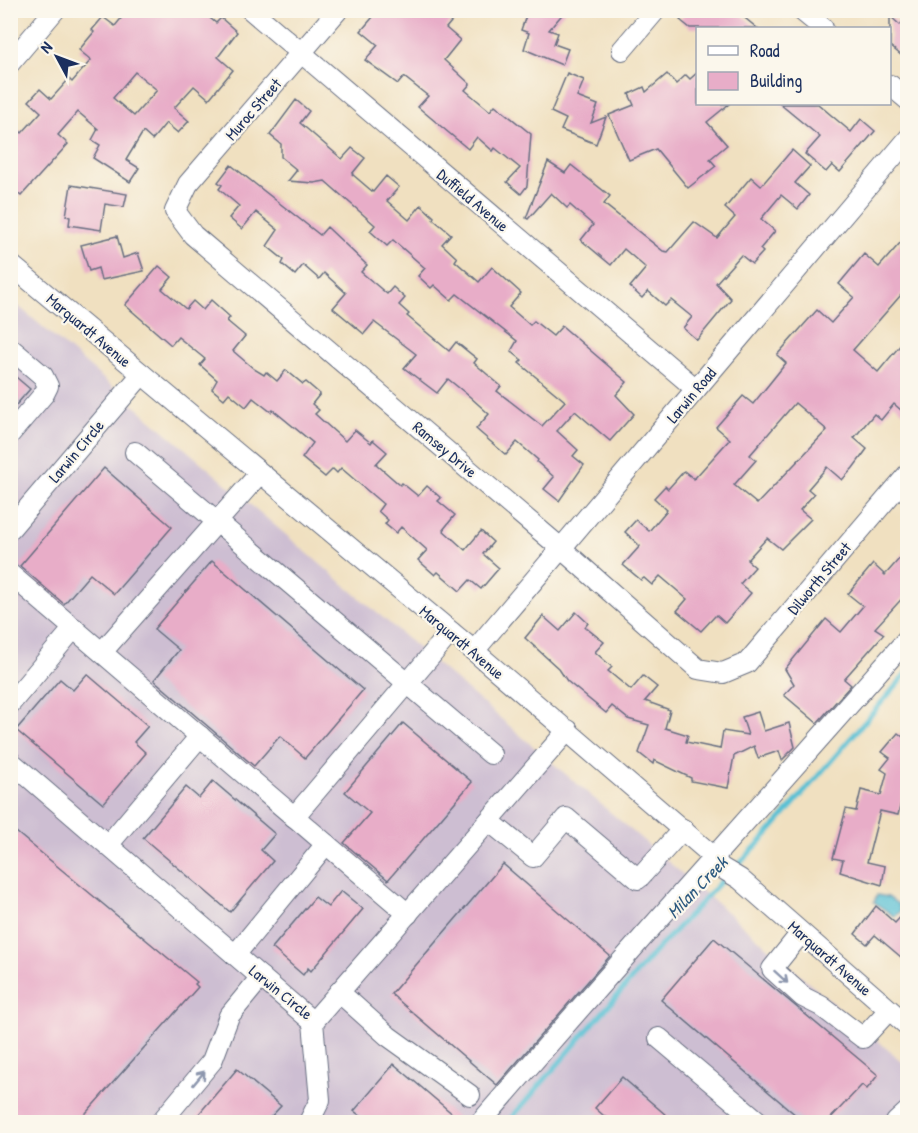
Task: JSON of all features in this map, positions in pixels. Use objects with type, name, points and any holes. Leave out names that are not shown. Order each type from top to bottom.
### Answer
[{"type":"street","points":[[10,63],[55,10]]},
{"type":"street","name":"Duffield Avenue","points":[[251,10],[696,388]]},
{"type":"street","name":"Muroc Street","points":[[175,211],[188,184],[338,10]]},
{"type":"street","points":[[622,50],[656,10]]},
{"type":"street","points":[[801,10],[822,27]]},
{"type":"street","points":[[891,86],[908,100]]},
{"type":"street","name":"Larwin Road","points":[[474,651],[563,550],[696,388],[908,139]]},
{"type":"street","name":"Ramsey Drive","points":[[175,211],[193,235],[563,550],[698,669],[723,673]]},
{"type":"street","name":"Marquardt Avenue","points":[[10,264],[568,730],[908,1026]]},
{"type":"street","points":[[10,348],[43,376],[48,386],[44,394],[10,434]]},
{"type":"street","name":"Larwin Circle","points":[[10,529],[142,374]]},
{"type":"street","points":[[135,452],[218,520],[491,754]]},
{"type":"street","points":[[102,652],[260,473]]},
{"type":"street","name":"Dilworth Street","points":[[723,673],[747,663],[908,474]]},
{"type":"street","points":[[10,574],[408,914]]},
{"type":"street","points":[[10,704],[74,628]]},
{"type":"street","points":[[294,816],[451,632]]},
{"type":"street","points":[[481,1122],[615,966],[717,862],[908,638]]},
{"type":"street","name":"Larwin Circle","points":[[10,761],[313,1022],[568,730]]},
{"type":"street","points":[[108,845],[200,736]]},
{"type":"street","points":[[489,821],[533,857],[566,818],[638,879],[683,830]]},
{"type":"street","points":[[235,955],[326,844]]},
{"type":"street","points":[[801,933],[772,969],[803,998],[821,1005],[863,1038],[889,1010]]},
{"type":"street","points":[[161,1122],[212,1061],[229,1016],[261,977]]},
{"type":"street","points":[[339,992],[388,1036],[470,1095]]},
{"type":"street","points":[[309,1122],[321,1100],[313,1022]]},
{"type":"street","points":[[659,1038],[759,1122]]},
{"type":"street","points":[[896,1122],[908,1111]]},
{"type":"shaded area","points":[[10,299],[907,1066],[907,1122],[11,1122]]},
{"type":"water","points":[[877,895],[888,897],[899,905],[900,912],[894,916],[874,902]]},
{"type":"building","points":[[128,10],[200,10],[216,23],[221,18],[237,32],[218,57],[233,70],[209,99],[194,86],[174,108],[189,121],[178,133],[166,123],[152,140],[143,132],[126,160],[139,168],[130,182],[93,158],[100,145],[92,140],[98,129],[78,112],[58,135],[68,144],[21,196],[10,187],[10,122],[22,133],[41,112],[29,101],[40,89],[51,99],[69,79],[72,82],[91,60],[79,50],[103,17],[115,26]],"holes":[[[135,72],[157,90],[134,116],[113,98]]]},
{"type":"building","points":[[379,10],[461,10],[446,28],[460,40],[444,60],[470,84],[465,90],[490,111],[495,105],[531,134],[527,186],[521,194],[507,182],[520,168],[495,148],[493,151],[477,137],[468,149],[418,107],[428,96],[404,77],[398,84],[365,60],[378,45],[361,31]]},
{"type":"building","points":[[528,10],[566,10],[549,30],[558,33],[554,44],[568,49],[562,65],[524,49],[529,33],[521,30]]},
{"type":"building","points":[[688,10],[735,10],[756,27],[690,28],[680,20]]},
{"type":"building","points":[[890,16],[900,25],[908,16],[908,61],[891,47]]},
{"type":"building","points":[[567,73],[584,80],[577,97],[598,105],[591,123],[606,117],[596,144],[561,130],[566,119],[551,112]]},
{"type":"building","points":[[667,74],[676,84],[686,75],[690,79],[696,74],[696,105],[728,105],[707,122],[727,145],[710,159],[716,166],[688,188],[656,149],[629,160],[609,115],[634,105],[629,94],[644,87],[646,92]]},
{"type":"building","points":[[296,100],[309,111],[300,123],[342,159],[352,148],[365,158],[352,174],[373,192],[386,176],[399,187],[387,201],[409,220],[421,205],[451,234],[442,244],[457,258],[455,261],[479,282],[492,267],[521,293],[509,307],[530,325],[534,321],[553,336],[562,326],[627,382],[616,395],[634,414],[610,441],[575,411],[557,431],[578,450],[573,456],[584,465],[559,501],[544,489],[554,477],[537,462],[538,460],[517,442],[506,455],[476,429],[489,414],[469,396],[448,379],[437,393],[404,368],[416,354],[374,322],[364,334],[333,308],[346,293],[324,273],[319,279],[303,265],[295,275],[282,264],[284,260],[267,246],[278,230],[256,212],[242,229],[229,218],[239,206],[219,189],[222,185],[218,182],[231,165],[320,235],[327,227],[367,265],[361,272],[387,294],[393,287],[405,298],[399,305],[409,314],[407,316],[449,351],[456,342],[477,359],[474,363],[501,386],[497,391],[542,426],[565,401],[519,363],[522,360],[511,351],[517,341],[457,294],[451,300],[434,285],[431,288],[418,276],[425,268],[393,240],[387,246],[370,231],[375,225],[325,181],[314,183],[288,181],[297,170],[281,157],[281,144],[270,135]]},
{"type":"building","points":[[781,105],[819,105],[851,132],[861,119],[875,131],[840,172],[832,165],[826,172],[805,154],[820,137]]},
{"type":"building","points":[[792,150],[810,166],[795,183],[809,195],[798,209],[781,195],[761,219],[775,231],[760,249],[763,252],[752,264],[741,255],[716,283],[731,299],[697,340],[683,328],[692,317],[671,300],[665,306],[648,291],[642,298],[630,287],[646,268],[624,249],[611,265],[581,240],[593,225],[570,205],[567,208],[551,193],[528,219],[526,218],[548,162],[565,173],[571,165],[610,196],[604,204],[663,251],[668,252],[694,222],[717,238],[735,217],[725,208],[751,177],[761,186]]},
{"type":"building","points":[[71,185],[127,194],[124,207],[105,204],[101,230],[69,225],[70,217],[66,216]]},
{"type":"building","points":[[908,234],[908,287],[853,350],[878,372],[908,336],[908,416],[894,404],[881,420],[874,414],[854,438],[867,449],[853,468],[842,480],[827,467],[808,489],[814,494],[800,510],[811,519],[781,549],[767,538],[747,560],[755,567],[740,584],[751,593],[725,623],[716,615],[701,631],[677,611],[687,599],[660,576],[652,585],[644,578],[641,580],[623,565],[640,546],[625,532],[636,520],[649,531],[667,510],[654,498],[665,486],[668,489],[684,471],[694,479],[730,439],[716,427],[743,396],[753,404],[786,363],[777,355],[817,310],[831,323],[854,297],[839,284],[864,254],[879,267]],"holes":[[[795,403],[827,430],[757,504],[734,485],[756,460],[750,455]]]},
{"type":"building","points":[[117,236],[123,258],[138,253],[144,271],[101,280],[98,268],[89,271],[81,245]]},
{"type":"building","points":[[159,266],[172,277],[162,289],[186,309],[193,301],[203,310],[211,300],[230,317],[227,321],[245,336],[233,351],[254,369],[264,375],[266,372],[277,381],[286,370],[303,384],[306,382],[320,394],[312,404],[319,410],[315,414],[345,441],[355,430],[371,443],[373,440],[387,452],[376,464],[400,485],[402,483],[418,496],[427,486],[441,498],[438,501],[455,515],[443,530],[465,550],[481,531],[493,542],[483,554],[499,568],[481,589],[470,580],[460,591],[438,572],[435,575],[418,560],[427,550],[401,527],[396,533],[385,524],[388,520],[378,511],[383,504],[341,468],[337,473],[333,469],[325,477],[302,458],[313,443],[273,410],[271,412],[253,398],[246,407],[229,393],[224,399],[212,389],[217,380],[200,365],[205,359],[178,337],[171,345],[125,305]]},
{"type":"building","points":[[10,372],[30,389],[10,412]]},
{"type":"building","points":[[104,468],[172,527],[114,594],[90,574],[64,604],[20,566]]},
{"type":"building","points":[[908,549],[908,592],[875,628],[884,634],[844,679],[851,685],[817,723],[784,695],[794,684],[785,669],[826,619],[841,632],[863,606],[848,594],[873,564],[885,575]]},
{"type":"building","points":[[212,561],[363,690],[305,758],[280,736],[254,766],[154,680],[179,650],[154,629]]},
{"type":"building","points":[[576,612],[588,623],[585,627],[604,642],[595,652],[612,667],[608,671],[631,690],[643,676],[657,687],[645,701],[670,710],[665,728],[688,735],[686,742],[720,749],[723,731],[748,735],[742,717],[758,712],[764,731],[789,723],[795,747],[782,760],[779,751],[758,758],[754,746],[734,756],[728,788],[691,781],[691,778],[654,760],[653,764],[639,753],[649,725],[628,719],[612,706],[606,713],[567,681],[559,669],[525,638],[543,616],[560,631]]},
{"type":"building","points":[[87,674],[148,726],[134,742],[146,753],[103,804],[16,730],[60,679],[73,690]]},
{"type":"building","points":[[403,723],[472,782],[388,880],[344,843],[370,813],[345,792]]},
{"type":"building","points":[[898,733],[908,741],[908,793],[904,790],[898,815],[880,811],[867,862],[885,866],[882,885],[840,872],[843,860],[833,858],[846,809],[856,811],[861,790],[881,795],[887,773],[881,769],[890,758],[882,752]]},
{"type":"building","points":[[213,781],[275,834],[261,850],[273,861],[230,912],[143,838],[186,787],[199,798]]},
{"type":"building","points":[[10,827],[197,982],[195,984],[198,987],[78,1122],[10,1122]]},
{"type":"building","points":[[503,864],[610,956],[497,1085],[391,994]]},
{"type":"building","points":[[341,891],[363,909],[311,971],[308,968],[303,975],[272,948],[315,897],[328,907]]},
{"type":"building","points":[[876,906],[895,923],[908,909],[908,963],[875,935],[867,944],[855,934]]},
{"type":"building","points":[[714,938],[878,1075],[867,1089],[862,1085],[827,1122],[804,1122],[661,1000]]},
{"type":"building","points":[[394,1064],[462,1122],[369,1122],[354,1111]]},
{"type":"building","points":[[237,1069],[281,1106],[266,1122],[192,1122]]},
{"type":"building","points":[[622,1077],[674,1122],[611,1122],[595,1108]]},
{"type":"waterway","name":"Milan Creek","points":[[734,869],[766,836],[908,672]]},
{"type":"waterway","name":"Milan Creek","points":[[508,1122],[654,953],[727,875]]}]
